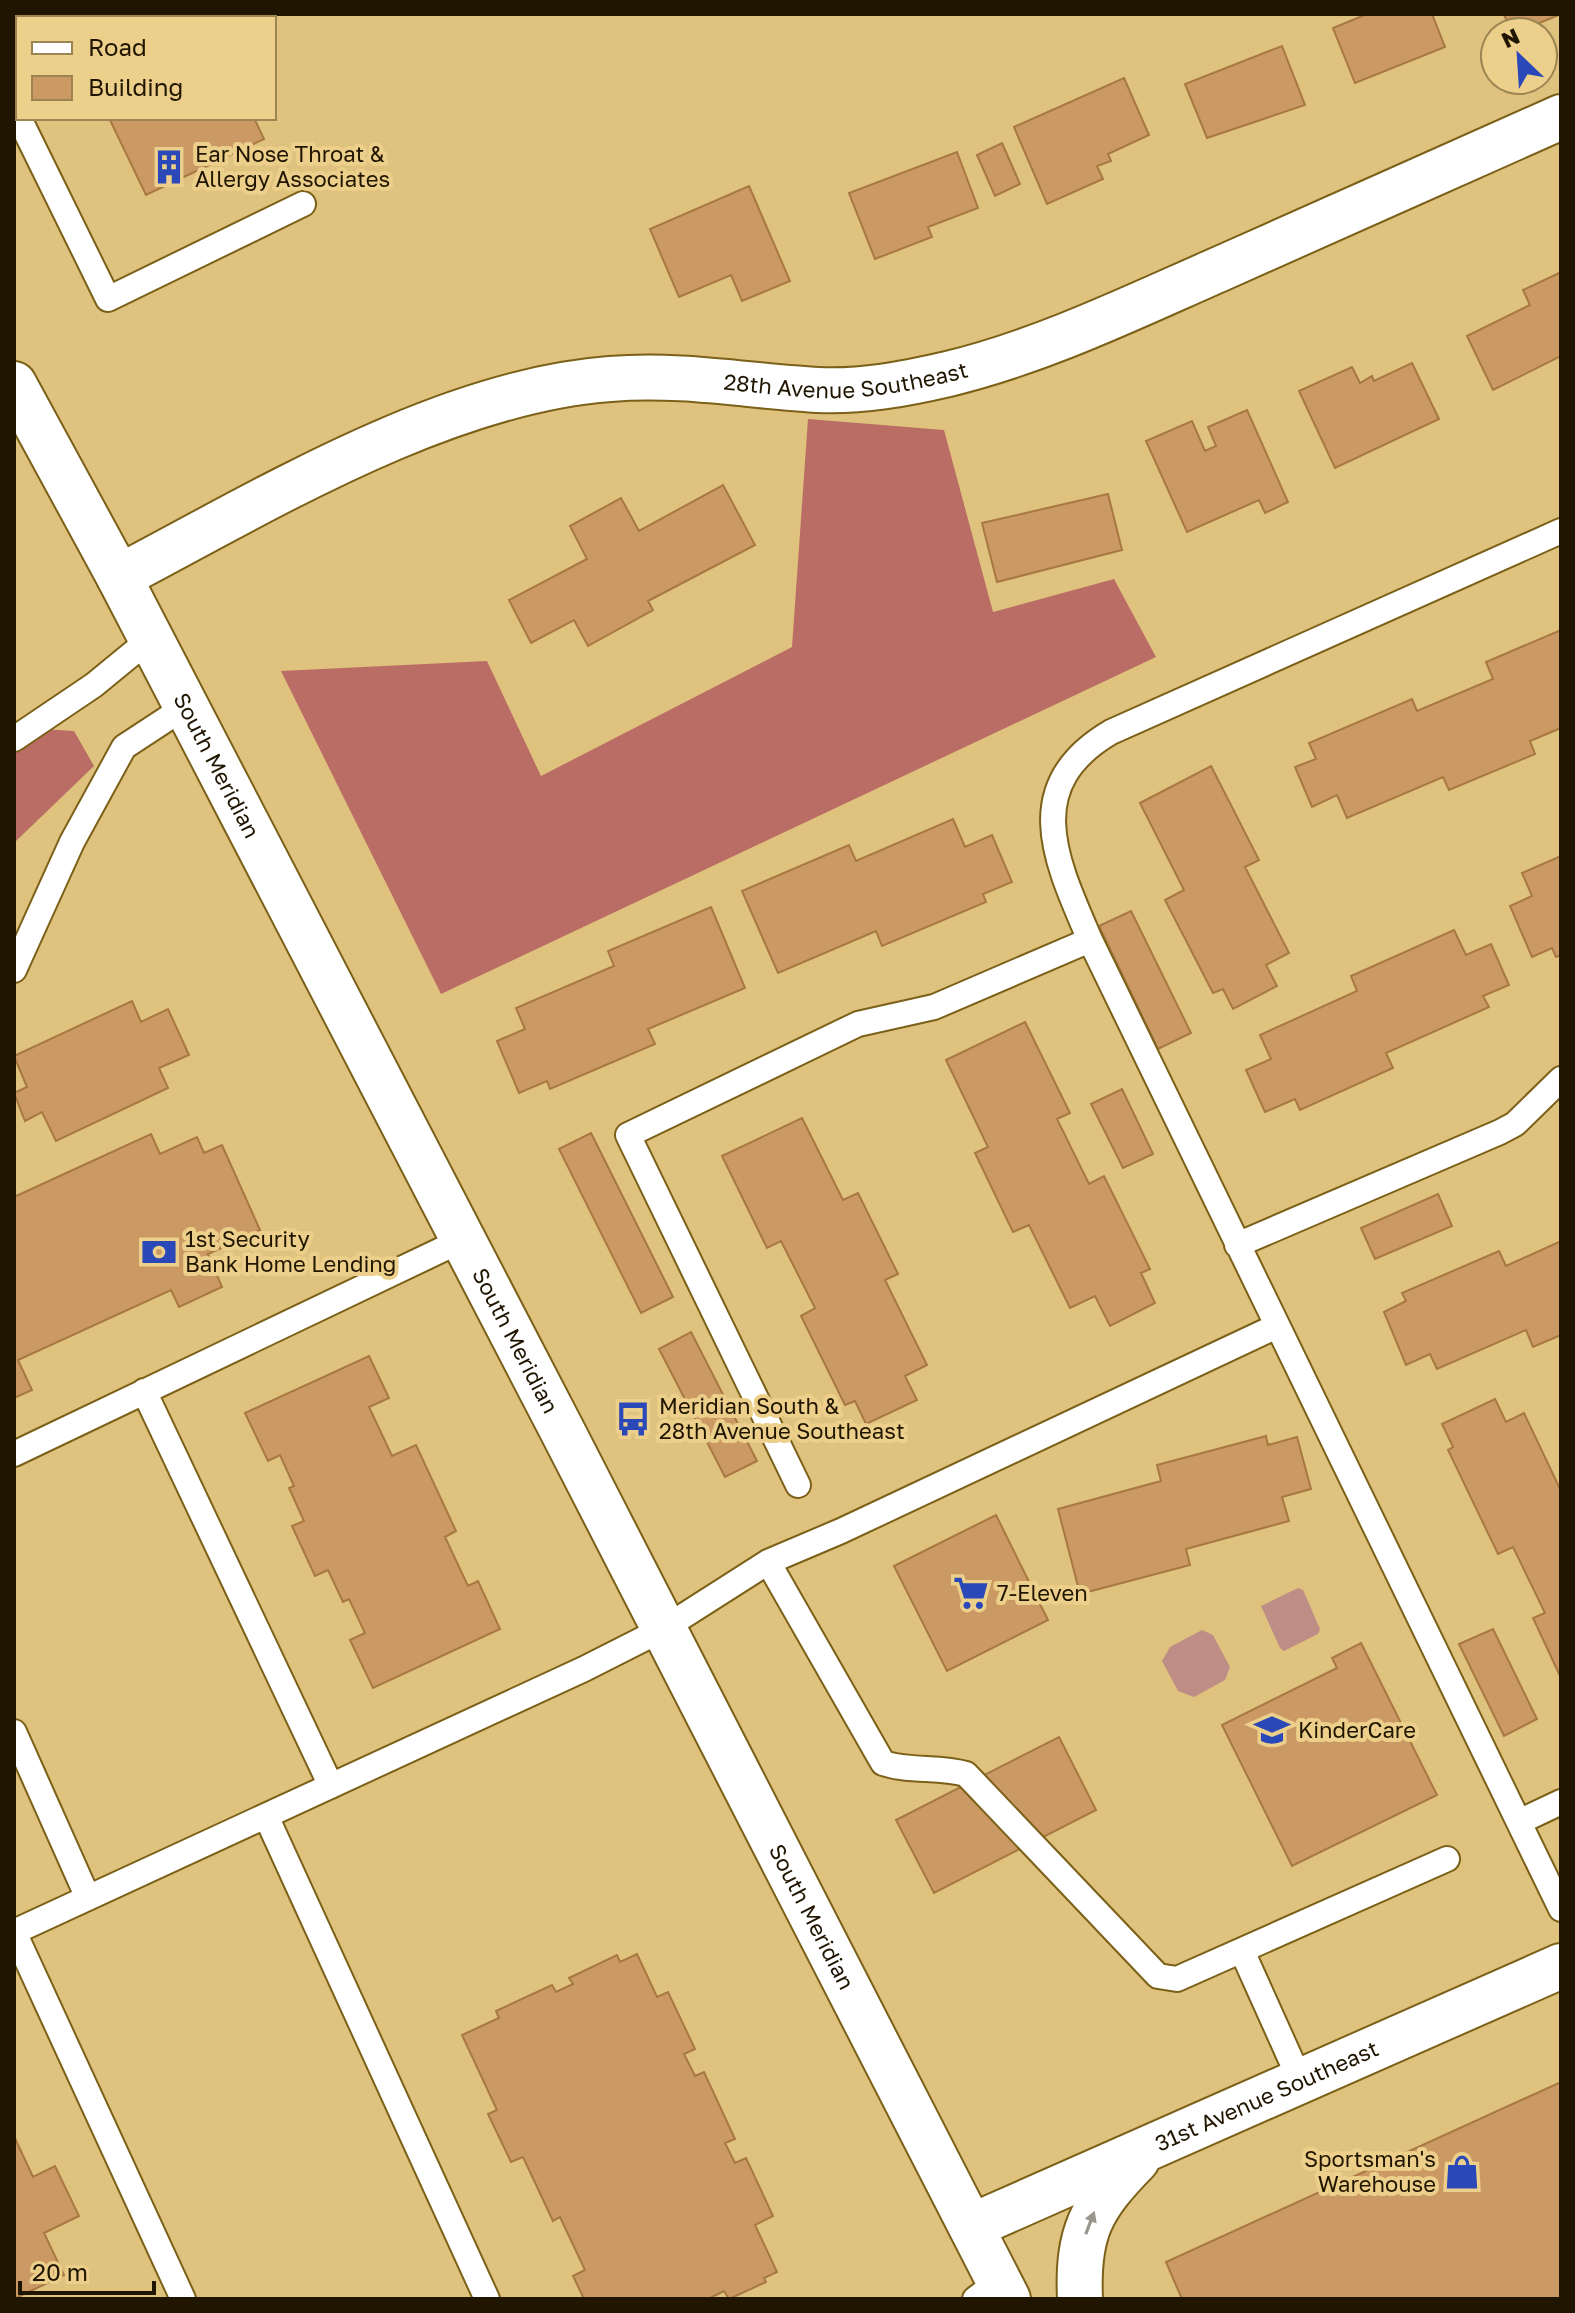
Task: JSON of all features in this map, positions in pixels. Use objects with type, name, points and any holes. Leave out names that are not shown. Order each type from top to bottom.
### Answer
[{"type":"street","name":"28th Avenue Southeast","points":[[119,577],[268,498],[381,445],[465,412],[539,390],[578,382],[650,377],[821,390],[864,389],[901,385],[997,360],[1107,319],[1561,117]]},
{"type":"street","name":"South Meridian","points":[[14,384],[119,577],[972,2226],[994,2293]]},
{"type":"street","name":"31st Avenue Southeast","points":[[972,2226],[1561,1966]]},
{"type":"street","points":[[1080,2299],[1080,2254],[1089,2222],[1102,2197],[1153,2146]]},
{"type":"lane","points":[[20,120],[108,299],[303,204]]},
{"type":"lane","points":[[1561,531],[1090,745],[1069,765],[1055,791],[1053,825],[1063,878],[1090,940],[1561,1909]]},
{"type":"lane","points":[[14,739],[94,685],[150,639]]},
{"type":"lane","points":[[14,970],[72,842],[124,747],[185,707]]},
{"type":"lane","points":[[798,1485],[628,1135],[858,1024],[934,1007],[1090,940]]},
{"type":"lane","points":[[1237,1245],[1500,1132],[1515,1124],[1561,1079]]},
{"type":"lane","points":[[14,1454],[462,1240]]},
{"type":"lane","points":[[183,2299],[14,1932],[663,1629],[768,1562],[841,1531],[1277,1326]]},
{"type":"lane","points":[[144,1391],[331,1786]]},
{"type":"lane","points":[[768,1562],[883,1763],[897,1768],[950,1769],[966,1774],[1158,1976],[1177,1979],[1447,1859]]},
{"type":"lane","points":[[14,1732],[88,1898]]},
{"type":"lane","points":[[1519,1822],[1561,1802]]},
{"type":"lane","points":[[266,1816],[487,2299]]},
{"type":"lane","points":[[1242,1951],[1300,2080]]},
{"type":"shaded area","points":[[808,419],[944,430],[993,612],[1114,579],[1156,657],[441,994],[281,671],[487,661],[541,776],[792,647]]},
{"type":"shaded area","points":[[43,729],[74,731],[94,766],[14,843],[14,749]]},
{"type":"shaded area","points":[[1298,1588],[1303,1590],[1320,1629],[1318,1634],[1284,1651],[1261,1606]]},
{"type":"shaded area","points":[[1202,1630],[1213,1635],[1230,1667],[1225,1680],[1194,1697],[1178,1691],[1162,1661],[1170,1647]]},
{"type":"building","points":[[52,14],[206,16],[52,16]]},
{"type":"building","points":[[1367,14],[1432,14],[1445,47],[1355,83],[1333,28]]},
{"type":"building","points":[[1504,14],[1561,14],[1556,16]]},
{"type":"building","points":[[1282,46],[1305,105],[1207,138],[1185,84]]},
{"type":"building","points":[[1124,78],[1149,135],[1108,154],[1111,161],[1097,166],[1103,179],[1047,204],[1014,127]]},
{"type":"building","name":"Ear Nose Throat & Allergy Associates","points":[[110,120],[255,120],[264,139],[146,195]]},
{"type":"building","points":[[1002,143],[1020,184],[995,196],[977,155]]},
{"type":"building","points":[[957,152],[978,208],[928,227],[932,237],[875,259],[849,193]]},
{"type":"building","points":[[749,186],[790,281],[742,301],[731,275],[679,297],[650,229]]},
{"type":"building","points":[[1561,272],[1561,356],[1493,390],[1467,336],[1530,305],[1523,290]]},
{"type":"building","points":[[1412,363],[1439,419],[1335,468],[1299,391],[1352,367],[1360,383],[1372,376],[1374,381]]},
{"type":"building","points":[[1247,410],[1288,502],[1265,513],[1259,500],[1187,532],[1146,441],[1192,421],[1205,451],[1216,446],[1208,427]]},
{"type":"building","points":[[723,485],[755,545],[648,601],[653,610],[588,646],[574,620],[531,643],[509,600],[587,559],[570,526],[621,498],[639,531]]},
{"type":"building","points":[[1108,494],[1122,550],[997,582],[982,523]]},
{"type":"building","points":[[1561,630],[1561,728],[1530,741],[1535,754],[1449,790],[1443,777],[1347,818],[1337,795],[1312,807],[1295,767],[1316,759],[1309,743],[1412,699],[1417,711],[1493,679],[1486,662]]},
{"type":"building","points":[[1211,766],[1259,860],[1245,867],[1289,953],[1266,965],[1277,986],[1233,1009],[1223,989],[1213,993],[1165,900],[1184,890],[1140,803]]},
{"type":"building","points":[[953,819],[965,847],[992,835],[1012,882],[983,894],[986,902],[882,946],[876,931],[778,973],[742,891],[849,845],[856,861]]},
{"type":"building","points":[[1561,856],[1561,955],[1556,957],[1552,948],[1532,957],[1510,906],[1532,896],[1522,873]]},
{"type":"building","points":[[711,907],[745,988],[648,1029],[655,1044],[550,1089],[547,1081],[519,1093],[497,1041],[525,1029],[516,1008],[614,966],[608,951]]},
{"type":"building","points":[[1131,911],[1191,1033],[1158,1049],[1099,926]]},
{"type":"building","points":[[1454,930],[1466,955],[1491,944],[1509,985],[1483,996],[1489,1007],[1386,1053],[1393,1068],[1300,1110],[1295,1099],[1265,1112],[1246,1070],[1271,1059],[1260,1035],[1357,991],[1351,976]]},
{"type":"building","points":[[132,1001],[141,1022],[168,1009],[189,1055],[159,1068],[168,1088],[56,1141],[42,1112],[25,1121],[14,1093],[27,1087],[14,1056]]},
{"type":"building","points":[[1025,1022],[1070,1113],[1057,1119],[1089,1184],[1104,1176],[1150,1269],[1141,1273],[1155,1303],[1110,1326],[1095,1296],[1070,1308],[1029,1225],[1013,1232],[975,1153],[988,1147],[946,1060]]},
{"type":"building","points":[[1122,1089],[1153,1154],[1123,1168],[1091,1104]]},
{"type":"building","points":[[802,1118],[843,1200],[858,1193],[898,1274],[885,1280],[927,1365],[905,1376],[917,1400],[866,1424],[855,1401],[845,1405],[801,1316],[815,1308],[781,1241],[767,1248],[722,1156]]},
{"type":"building","points":[[591,1133],[673,1297],[641,1313],[559,1149]]},
{"type":"building","points":[[151,1134],[160,1154],[197,1137],[204,1153],[222,1145],[260,1230],[208,1254],[222,1287],[179,1307],[171,1290],[18,1360],[32,1390],[14,1398],[14,1197]]},
{"type":"building","points":[[1438,1194],[1452,1226],[1375,1259],[1361,1228]]},
{"type":"building","points":[[1561,1241],[1561,1335],[1533,1347],[1526,1330],[1437,1369],[1430,1354],[1406,1365],[1384,1312],[1406,1301],[1402,1293],[1499,1251],[1506,1266]]},
{"type":"building","points":[[691,1332],[757,1461],[725,1477],[659,1349]]},
{"type":"building","points":[[369,1356],[389,1398],[369,1407],[392,1456],[416,1445],[456,1531],[445,1537],[468,1586],[478,1581],[500,1629],[373,1688],[350,1640],[365,1633],[349,1599],[343,1602],[328,1570],[315,1576],[292,1526],[304,1521],[289,1488],[294,1486],[280,1455],[268,1461],[245,1413]]},
{"type":"building","points":[[1495,1399],[1506,1422],[1524,1413],[1561,1491],[1561,1678],[1533,1618],[1545,1613],[1513,1547],[1498,1554],[1448,1450],[1453,1447],[1442,1424]]},
{"type":"building","points":[[1266,1436],[1268,1445],[1297,1437],[1311,1489],[1282,1497],[1289,1521],[1186,1549],[1190,1565],[1080,1594],[1058,1509],[1161,1481],[1157,1465]]},
{"type":"building","name":"7-Eleven","points":[[996,1515],[1048,1620],[947,1671],[894,1566]]},
{"type":"building","points":[[1493,1629],[1537,1719],[1504,1736],[1459,1644]]},
{"type":"building","points":[[1361,1643],[1437,1795],[1292,1866],[1222,1725],[1337,1668],[1332,1658]]},
{"type":"building","points":[[1059,1737],[1096,1810],[934,1893],[896,1820]]},
{"type":"building","points":[[637,1954],[657,1997],[668,1992],[695,2049],[684,2054],[695,2076],[704,2072],[735,2139],[725,2143],[735,2163],[746,2158],[773,2216],[755,2225],[777,2272],[764,2278],[766,2282],[729,2299],[724,2291],[708,2299],[584,2299],[573,2276],[585,2270],[560,2217],[553,2221],[523,2157],[511,2162],[488,2114],[497,2110],[462,2035],[499,2018],[496,2011],[552,1985],[556,1992],[573,1984],[569,1978],[617,1955],[620,1962]]},
{"type":"building","name":"Sportsman's Warehouse","points":[[1561,2082],[1561,2299],[1182,2299],[1166,2262]]},
{"type":"building","points":[[14,2136],[33,2177],[55,2166],[79,2216],[44,2233],[64,2275],[14,2299]]},
{"type":"place","name":"Ear Nose Throat & Allergy Associates","points":[[169,167]]},
{"type":"place","name":"1st Security Bank Home Lending","points":[[159,1252]]},
{"type":"place","name":"Meridian South & 28th Avenue Southeast","points":[[633,1419]]},
{"type":"place","name":"7-Eleven","points":[[971,1593]]},
{"type":"place","name":"KinderCare","points":[[1272,1730]]},
{"type":"place","name":"Sportsman's Warehouse","points":[[1462,2172]]}]
